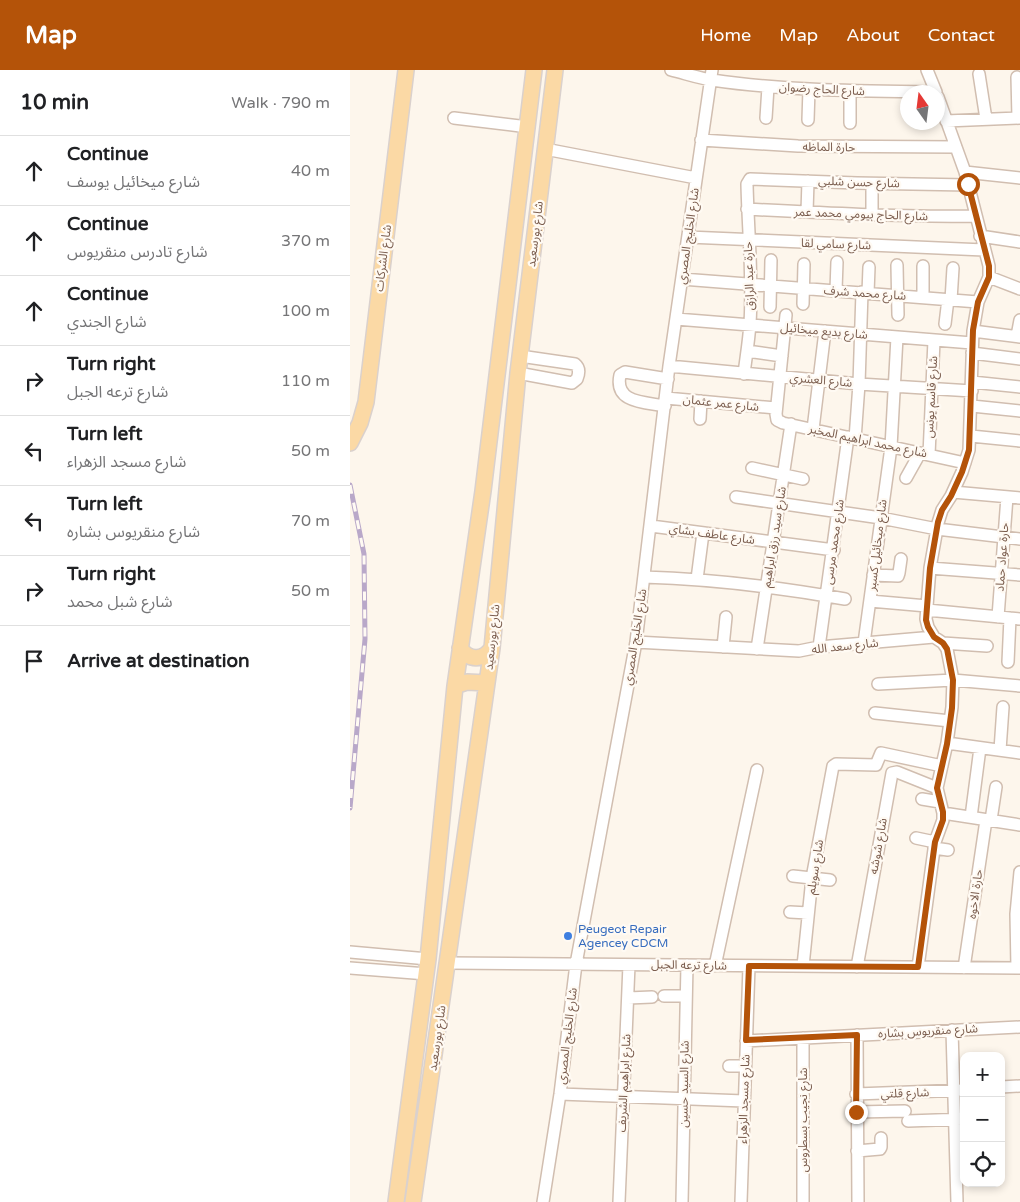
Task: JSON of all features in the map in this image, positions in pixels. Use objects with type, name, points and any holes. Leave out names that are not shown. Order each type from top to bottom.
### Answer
[{"type":"main road","name":"شارع الشركات","points":[[350,442],[360,424],[366,402],[406,70]]},
{"type":"main road","name":"شارع بورسعيد","points":[[396,1202],[428,959],[455,686],[483,491],[528,127],[532,70]]},
{"type":"main road","name":"شارع بورسعيد","points":[[413,1202],[492,648],[518,373],[554,70]]},
{"type":"main road","points":[[483,491],[506,494]]},
{"type":"main road","points":[[460,648],[468,656],[479,658],[492,648]]},
{"type":"main road","points":[[455,686],[468,682],[487,683]]},
{"type":"street","name":"شارع الحاج رضوان","points":[[671,70],[711,75],[768,86],[850,91],[900,92]]},
{"type":"street","points":[[927,70],[933,85]]},
{"type":"street","points":[[979,74],[986,118]]},
{"type":"street","name":"شارع الخليج المصري","points":[[543,1202],[560,1094],[576,964],[636,642],[668,379],[711,75]]},
{"type":"street","points":[[946,121],[1019,118],[1016,77]]},
{"type":"street","points":[[766,118],[768,86]]},
{"type":"street","points":[[808,120],[809,89]]},
{"type":"street","points":[[850,91],[850,123]]},
{"type":"street","points":[[454,118],[528,127]]},
{"type":"street","points":[[918,967],[934,845],[942,825],[937,788],[947,744],[953,680],[948,654],[928,627],[927,608],[930,568],[942,510],[953,492],[969,450],[972,406],[973,330],[978,302],[989,277],[989,266],[965,172],[945,118]]},
{"type":"street","name":"حارة الماظه","points":[[701,140],[826,147],[956,147]]},
{"type":"street","points":[[545,149],[696,178]]},
{"type":"street","points":[[965,172],[1020,178]]},
{"type":"street","name":"شارع حسن شلبي","points":[[750,179],[872,184],[968,184]]},
{"type":"street","name":"حارة عبد الرازق","points":[[744,374],[750,325],[751,284],[747,184],[750,179]]},
{"type":"street","points":[[807,212],[808,181]]},
{"type":"street","points":[[872,184],[872,215]]},
{"type":"street","name":"شارع الحاج بيومي محمد عمر","points":[[747,209],[872,215],[975,216]]},
{"type":"street","points":[[980,236],[1020,242]]},
{"type":"street","name":"شارع سامي لقا","points":[[688,237],[984,250]]},
{"type":"street","points":[[770,306],[771,260]]},
{"type":"street","points":[[836,290],[837,262]]},
{"type":"street","points":[[803,304],[804,264]]},
{"type":"street","points":[[897,265],[898,315]]},
{"type":"street","points":[[922,297],[923,266]]},
{"type":"street","name":"شارع محمد مرسى","points":[[819,647],[838,512],[852,438],[859,384],[861,334],[869,267]]},
{"type":"street","points":[[945,324],[953,268]]},
{"type":"street","points":[[989,277],[1020,289]]},
{"type":"street","name":"شارع محمد شرف","points":[[682,278],[978,302]]},
{"type":"street","points":[[776,411],[786,315]]},
{"type":"street","name":"شارع بديع ميخائيل","points":[[676,319],[934,340],[1020,359]]},
{"type":"street","points":[[973,330],[1018,336],[1020,320]]},
{"type":"street","points":[[813,430],[824,331]]},
{"type":"street","name":"شارع ميخائيل كسبر","points":[[864,643],[891,447],[897,337]]},
{"type":"street","name":"شارع قاسم يونس","points":[[924,454],[933,388],[934,340]]},
{"type":"street","points":[[747,351],[782,356]]},
{"type":"street","points":[[518,373],[570,383],[575,382],[579,368],[575,364],[520,356]]},
{"type":"street","name":"شارع العشري","points":[[670,366],[859,384],[933,388],[1020,387]]},
{"type":"street","name":"شارع عمر عثمان","points":[[668,379],[626,372],[620,375],[618,383],[619,388],[630,399],[665,402],[701,401],[776,411]]},
{"type":"street","points":[[700,419],[701,401]]},
{"type":"street","points":[[972,406],[1020,411]]},
{"type":"street","name":"شارع محمد ابراهيم المخبر","points":[[776,411],[779,422],[964,463]]},
{"type":"street","name":"شارع سيد رزق ابراهيم","points":[[757,649],[791,424]]},
{"type":"street","points":[[970,436],[1020,441]]},
{"type":"street","points":[[906,478],[924,454]]},
{"type":"street","points":[[752,468],[803,478]]},
{"type":"street","points":[[953,492],[1020,498]]},
{"type":"street","points":[[736,497],[880,518],[937,529],[1020,539]]},
{"type":"street","name":"حارة عواد حماد","points":[[1007,497],[1001,574],[1009,618],[1008,662]]},
{"type":"street","name":"شارع عاطف بشاي","points":[[650,526],[834,550]]},
{"type":"street","points":[[697,579],[703,533]]},
{"type":"street","points":[[873,575],[898,576],[901,559]]},
{"type":"street","points":[[930,568],[1020,575]]},
{"type":"street","points":[[644,577],[697,579],[766,586],[845,599]]},
{"type":"street","points":[[870,602],[1009,618]]},
{"type":"street","points":[[723,647],[726,616]]},
{"type":"street","name":"شارع سعد الله","points":[[636,642],[799,651],[819,647],[864,643],[939,640],[987,646]]},
{"type":"street","points":[[878,684],[953,680],[1020,686]]},
{"type":"street","points":[[1000,750],[1003,707]]},
{"type":"street","points":[[875,713],[950,721]]},
{"type":"street","points":[[947,744],[1020,753]]},
{"type":"street","points":[[971,817],[980,748]]},
{"type":"street","points":[[937,788],[897,772],[892,773],[878,770],[876,766],[879,754],[882,754],[942,766]]},
{"type":"street","name":"شارع سويلم","points":[[802,966],[812,878],[832,768],[836,764],[876,766]]},
{"type":"street","points":[[715,966],[757,770]]},
{"type":"street","name":"شارع شوشه","points":[[858,967],[892,773]]},
{"type":"street","name":"حارة الاخوه","points":[[964,968],[988,820],[996,787]]},
{"type":"street","points":[[922,800],[971,817],[1020,825]]},
{"type":"street","points":[[916,838],[948,850]]},
{"type":"street","points":[[1018,968],[1016,914],[1020,872]]},
{"type":"street","points":[[793,876],[830,880]]},
{"type":"street","points":[[790,912],[808,913]]},
{"type":"street","points":[[351,952],[428,959]]},
{"type":"street","points":[[381,971],[383,955]]},
{"type":"street","name":"شارع ترعه الجبل","points":[[447,963],[1018,968]]},
{"type":"street","name":"شارع ابراهيم الشريف","points":[[619,1202],[629,965]]},
{"type":"street","name":"شارع السيد حسين","points":[[682,1202],[687,965]]},
{"type":"street","name":"شارع مسجد الزهراء","points":[[740,1202],[749,966]]},
{"type":"street","points":[[350,968],[426,974]]},
{"type":"street","points":[[664,996],[686,996]]},
{"type":"street","points":[[628,998],[652,997]]},
{"type":"street","name":"شارع منقريوس بشاره","points":[[746,1040],[1020,1027]]},
{"type":"street","points":[[952,1030],[959,1090],[957,1202]]},
{"type":"street","points":[[857,1035],[858,1202]]},
{"type":"street","name":"شارع نجيب بسطروس","points":[[803,1202],[804,1038]]},
{"type":"street","points":[[729,1066],[745,1066]]},
{"type":"street","points":[[1005,1087],[1020,1086]]},
{"type":"street","name":"شارع قلتي","points":[[856,1094],[959,1090]]},
{"type":"street","points":[[560,1094],[744,1101]]},
{"type":"street","points":[[856,1112],[959,1119]]},
{"type":"street","points":[[857,1152],[880,1149],[881,1138]]},
{"type":"railway","points":[[350,485],[364,554],[365,639],[350,808]]},
{"type":"place","name":"Peugeot Repair Agencey CDCM","points":[[568,936]]},
{"type":"route","points":[[856,1112],[857,1035],[746,1040],[749,966],[918,967],[935,842],[943,820],[937,788],[947,744],[952,708],[953,680],[947,649],[943,643],[934,637],[926,620],[930,568],[938,522],[942,510],[962,472],[969,450],[973,330],[978,302],[989,277],[989,266],[968,184]]}]
